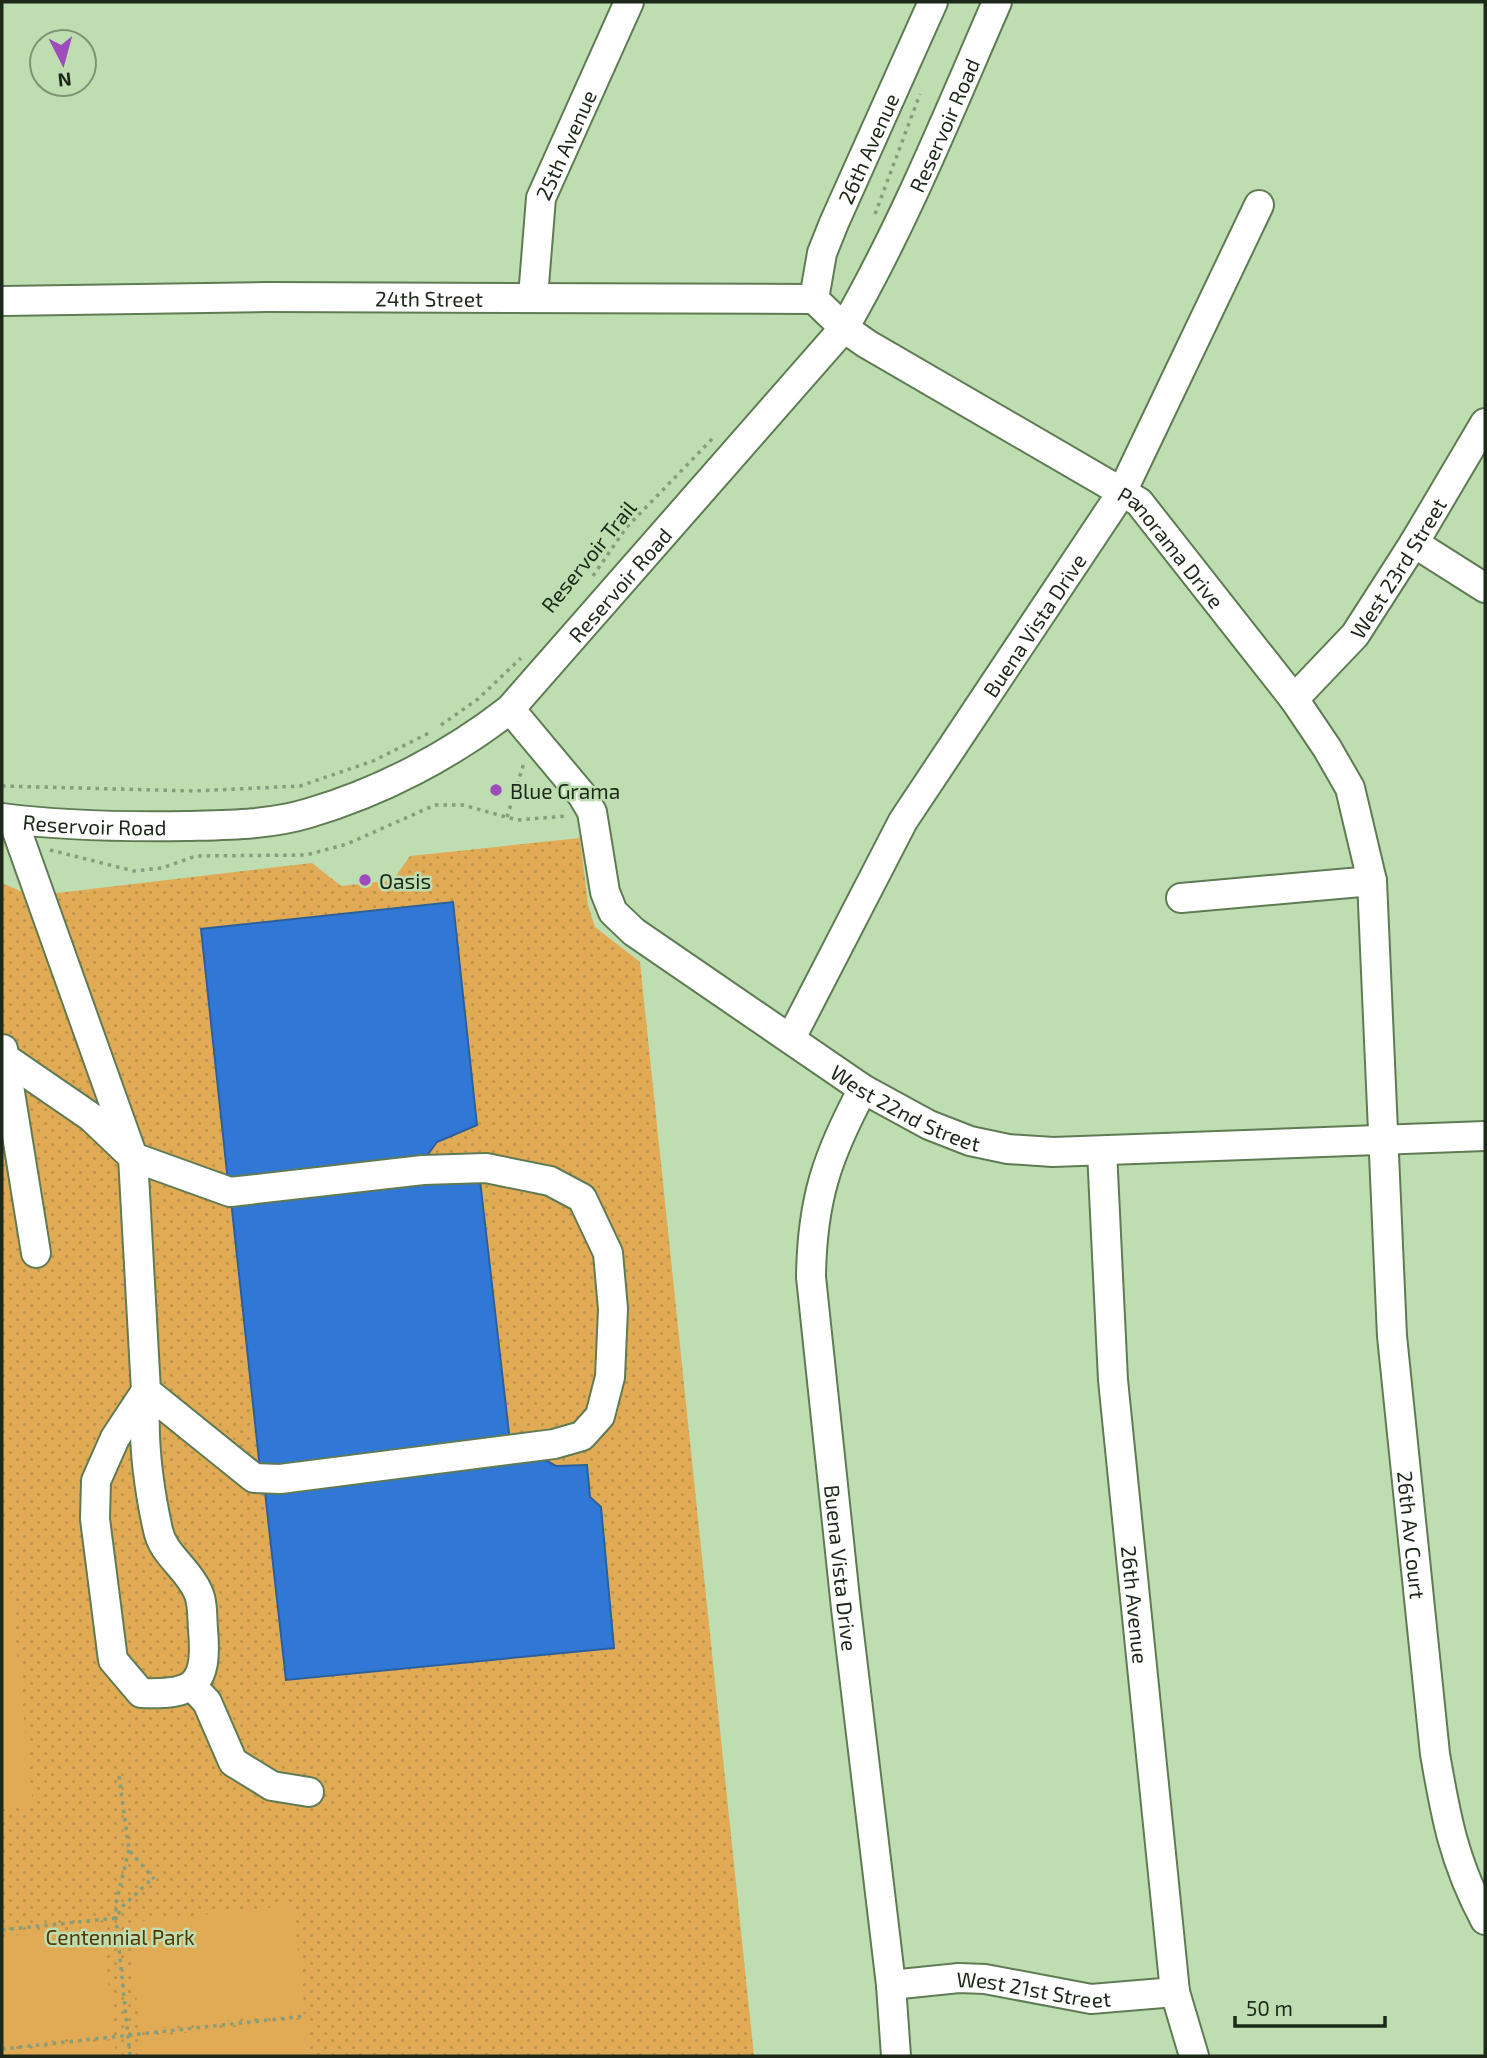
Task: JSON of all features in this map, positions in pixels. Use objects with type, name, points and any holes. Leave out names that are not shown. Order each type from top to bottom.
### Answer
[{"type":"street","name":"25th Avenue","points":[[533,298],[541,198],[629,2]]},
{"type":"street","name":"26th Avenue","points":[[814,299],[822,253],[834,223],[933,2]]},
{"type":"street","name":"Reservoir Road","points":[[7,819],[132,827],[237,825],[306,814],[357,797],[428,764],[476,736],[510,709],[844,328],[872,280],[918,185],[997,2]]},
{"type":"street","name":"Buena Vista Drive","points":[[790,1038],[903,821],[1122,492],[1259,205]]},
{"type":"street","name":"24th Street","points":[[2,301],[814,299]]},
{"type":"street","points":[[814,299],[844,328]]},
{"type":"street","name":"Panorama Drive","points":[[844,328],[1139,502],[1294,699],[1350,788],[1372,881],[1383,1140]]},
{"type":"street","name":"West 23rd Street","points":[[1294,699],[1355,635],[1414,543],[1485,422]]},
{"type":"street","points":[[1414,543],[1485,588]]},
{"type":"street","name":"West 22nd Street","points":[[510,709],[582,795],[592,812],[606,892],[613,912],[634,932],[863,1089],[929,1125],[970,1141],[1008,1149],[1102,1151],[1485,1136]]},
{"type":"street","points":[[7,819],[133,1157],[146,1391],[143,1425],[158,1532],[167,1552],[199,1593],[205,1649],[200,1675],[192,1686],[178,1694],[141,1693],[113,1660],[95,1519],[96,1481],[115,1438],[146,1391]]},
{"type":"street","points":[[1181,898],[1372,881]]},
{"type":"street","points":[[3,1049],[91,1117],[133,1157],[230,1192],[423,1170],[485,1168],[550,1181],[582,1198],[608,1253],[613,1309],[610,1377],[600,1416],[582,1436],[554,1444],[279,1479],[254,1478],[146,1391]]},
{"type":"street","points":[[3,1049],[36,1252]]},
{"type":"street","name":"Buena Vista Drive","points":[[863,1089],[844,1125],[821,1184],[811,1236],[811,1277],[897,2056]]},
{"type":"street","name":"26th Av Court","points":[[1383,1140],[1392,1336],[1435,1754],[1446,1819],[1460,1871],[1485,1920]]},
{"type":"street","name":"26th Avenue","points":[[1102,1151],[1113,1380],[1175,1993],[1195,2056]]},
{"type":"street","points":[[192,1686],[207,1702],[233,1762],[272,1786],[309,1792]]},
{"type":"street","name":"West 21st Street","points":[[891,1985],[960,1978],[985,1979],[1091,1999],[1175,1993]]},
{"type":"path","points":[[873,217],[922,88]]},
{"type":"path","name":"Reservoir Trail","points":[[592,577],[626,528],[715,436]]},
{"type":"path","points":[[2,786],[183,791],[300,786],[373,761],[434,730],[478,699],[524,654]]},
{"type":"path","points":[[507,817],[526,757],[542,745]]},
{"type":"path","points":[[119,1776],[129,1850],[116,1903],[116,1918],[130,2056]]},
{"type":"path","points":[[116,1918],[123,1906],[154,1879],[129,1850]]},
{"type":"path","points":[[2,1930],[116,1918]]},
{"type":"path","points":[[2,2049],[305,2016]]},
{"type":"green space","name":"Centennial Park","points":[[580,838],[588,905],[595,927],[640,962],[754,2056],[2,2056],[2,883],[32,896],[312,863],[341,886],[393,880],[410,856]],"holes":[[[453,902],[477,1124],[437,1142]],[[422,1177],[439,1184],[232,1200]],[[545,1460],[556,1466],[586,1465],[590,1498],[266,1492]]]},
{"type":"green space","points":[[2,1510],[33,1805],[2,1809]]},
{"type":"green space","points":[[293,1905],[305,2012],[140,2030],[128,1923]]},
{"type":"green space","points":[[102,1926],[114,2034],[2,2046],[2,1937]]},
{"type":"green space","points":[[306,2019],[310,2056],[143,2056],[141,2038]]},
{"type":"green space","points":[[114,2040],[116,2056],[2,2056],[2,2052]]},
{"type":"water","points":[[453,902],[477,1125],[437,1142],[423,1161],[228,1182],[201,929]]},
{"type":"water","points":[[422,1177],[439,1184],[480,1180],[510,1442],[260,1469],[231,1200]]},
{"type":"water","points":[[545,1460],[556,1466],[587,1465],[590,1497],[601,1507],[614,1648],[286,1680],[265,1492]]},
{"type":"place","name":"Blue Grama","points":[[496,790]]},
{"type":"place","name":"Oasis","points":[[365,880]]}]
